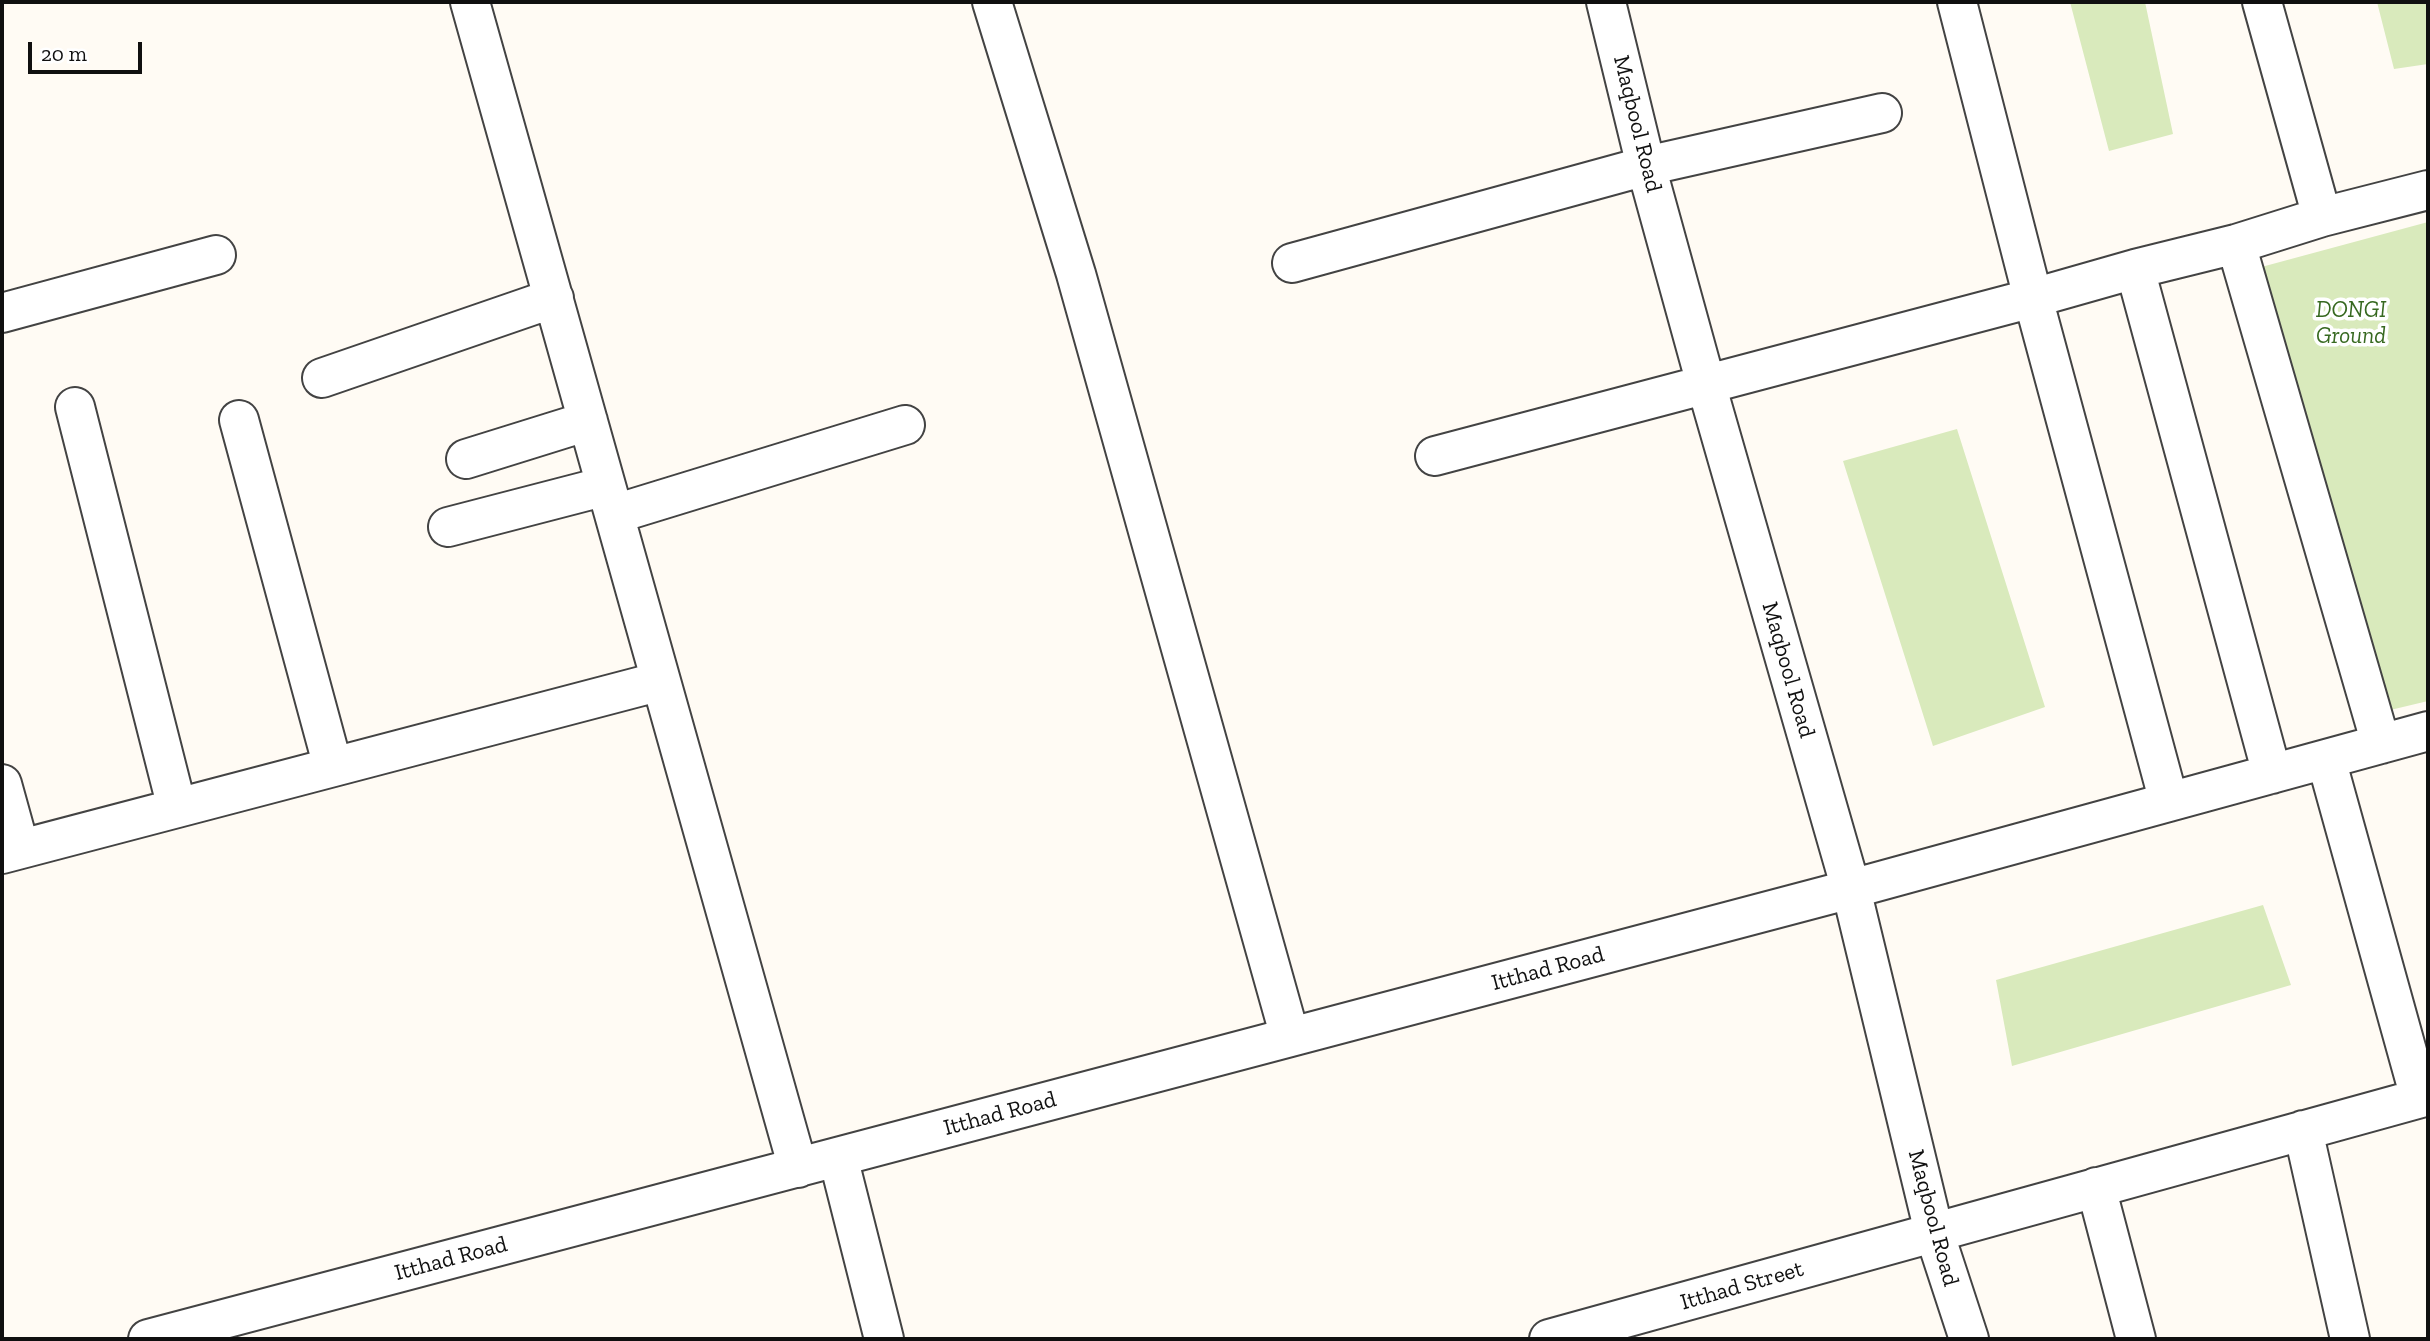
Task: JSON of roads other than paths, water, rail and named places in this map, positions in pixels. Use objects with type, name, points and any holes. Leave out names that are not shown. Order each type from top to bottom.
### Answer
[{"type":"street","points":[[470,2],[798,1168]]},
{"type":"street","points":[[992,2],[1080,287],[1290,1037]]},
{"type":"street","name":"Maqbool Road","points":[[1606,2],[1646,166],[1706,384],[1851,889],[1934,1232],[1969,1339]]},
{"type":"street","points":[[1957,2],[2033,298],[2169,802]]},
{"type":"street","points":[[2262,2],[2322,217]]},
{"type":"street","points":[[1292,263],[1646,166],[1882,113]]},
{"type":"street","points":[[1435,456],[2236,244],[2322,217],[2428,190]]},
{"type":"street","points":[[2236,244],[2381,744]]},
{"type":"street","points":[[2,313],[216,256]]},
{"type":"street","points":[[2135,269],[2272,774]]},
{"type":"street","points":[[322,378],[554,298]]},
{"type":"street","points":[[75,407],[177,808]]},
{"type":"street","points":[[239,420],[333,767]]},
{"type":"street","points":[[466,459],[588,421]]},
{"type":"street","points":[[448,527],[610,500],[905,425]]},
{"type":"street","points":[[2,784],[11,851],[661,681]]},
{"type":"street","name":"Itthad Road","points":[[148,1339],[1851,889],[2428,731]]},
{"type":"street","points":[[2326,759],[2424,1097]]},
{"type":"street","name":"Itthad Street","points":[[1549,1339],[2424,1097]]},
{"type":"street","points":[[2302,1130],[2350,1339]]},
{"type":"street","points":[[838,1157],[884,1339]]},
{"type":"street","points":[[2096,1187],[2136,1339]]},
{"type":"park label","name":"DONGI Ground","points":[[2351,323]]}]
